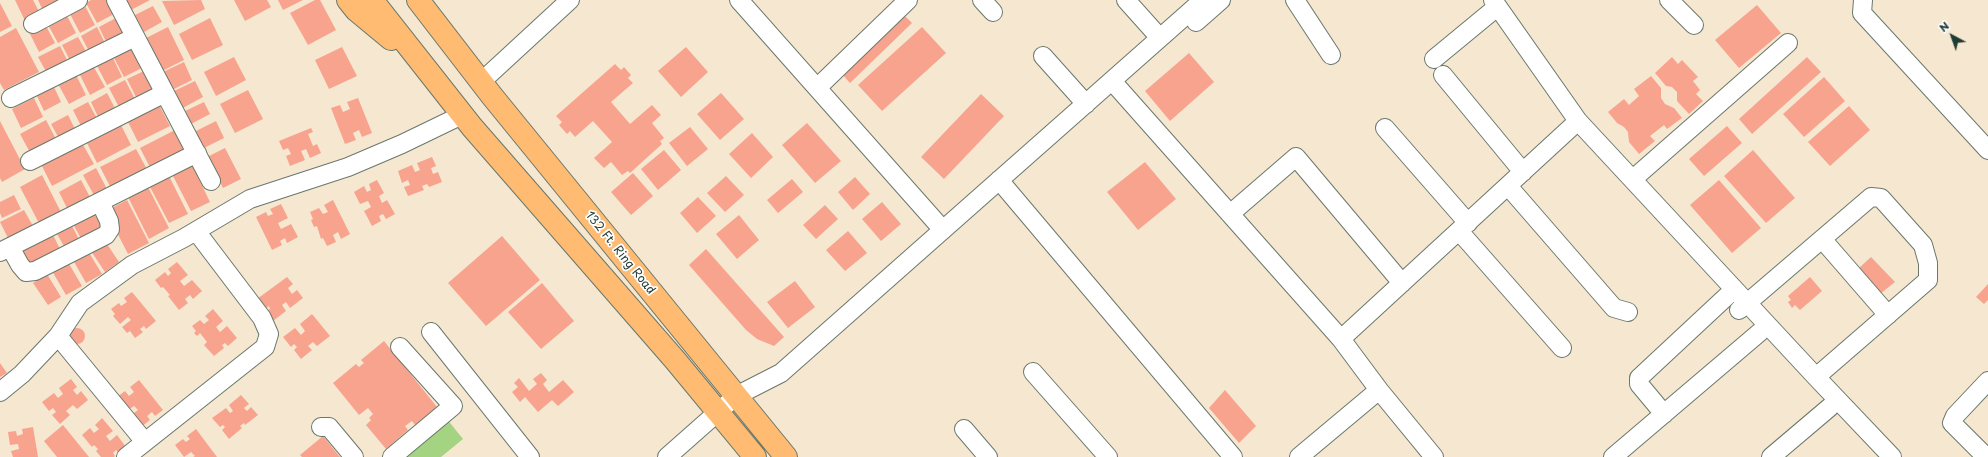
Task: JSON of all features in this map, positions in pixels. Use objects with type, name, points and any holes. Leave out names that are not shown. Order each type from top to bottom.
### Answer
[{"type":"main road","points":[[348,0],[356,10],[423,66]]},
{"type":"main road","points":[[372,0],[462,115],[675,360],[755,457]]},
{"type":"main road","points":[[418,0],[455,48]]},
{"type":"main road","points":[[432,0],[455,48]]},
{"type":"main road","name":"132 Ft. Ring Road","points":[[455,48],[786,457]]},
{"type":"street","points":[[33,24],[78,0]]},
{"type":"street","points":[[116,0],[211,181]]},
{"type":"street","points":[[481,82],[570,0]]},
{"type":"street","points":[[739,0],[943,230]]},
{"type":"street","points":[[1126,0],[1160,38]]},
{"type":"street","points":[[667,457],[740,401],[781,373],[943,230],[1003,184],[1086,104],[1116,85],[1160,38],[1203,0]]},
{"type":"street","points":[[740,401],[787,382],[1003,184],[1116,85],[1221,0]]},
{"type":"street","points":[[1295,0],[1331,55]]},
{"type":"street","points":[[1670,0],[1694,25]]},
{"type":"street","points":[[1863,0],[1862,13],[1988,150]]},
{"type":"street","points":[[817,88],[896,4]]},
{"type":"street","points":[[1434,59],[1489,4],[1575,124],[1727,296],[1743,306],[1760,332],[1875,457]]},
{"type":"street","points":[[11,98],[136,37]]},
{"type":"street","points":[[1633,179],[1788,43]]},
{"type":"street","points":[[1043,56],[1086,104]]},
{"type":"street","points":[[1443,75],[1523,172]]},
{"type":"street","points":[[1116,85],[1342,339],[1379,390],[1434,457]]},
{"type":"street","points":[[30,161],[165,93]]},
{"type":"street","points":[[0,392],[22,374],[58,336],[80,303],[132,265],[196,231],[250,199],[348,167],[402,144],[462,115]]},
{"type":"street","points":[[1342,339],[1575,124]]},
{"type":"street","points":[[1575,124],[1633,179],[1743,306],[1816,377],[1892,457]]},
{"type":"street","points":[[1385,128],[1562,348]]},
{"type":"street","points":[[100,202],[109,221],[110,229],[106,235],[35,271],[26,272],[5,250],[100,202],[197,153]]},
{"type":"street","points":[[1230,214],[1296,157],[1402,283]]},
{"type":"street","points":[[1003,184],[1233,457]]},
{"type":"street","points":[[1508,186],[1614,308],[1628,312]]},
{"type":"street","points":[[1743,306],[1871,197],[1878,196],[1881,198],[1922,245],[1928,263],[1928,280],[1816,377]]},
{"type":"street","points":[[126,457],[265,348],[269,334],[262,318],[196,231]]},
{"type":"street","points":[[1822,239],[1888,315]]},
{"type":"street","points":[[1664,414],[1639,384],[1639,378],[1727,296]]},
{"type":"street","points":[[431,332],[530,457]]},
{"type":"street","points":[[1612,457],[1760,332]]},
{"type":"street","points":[[58,336],[145,442]]},
{"type":"street","points":[[400,347],[453,406]]},
{"type":"street","points":[[1033,372],[1106,456]]},
{"type":"street","points":[[1986,457],[1952,423],[1954,416],[1988,381]]},
{"type":"street","points":[[392,457],[475,388]]},
{"type":"street","points":[[1298,457],[1379,390]]},
{"type":"street","points":[[1771,457],[1830,407]]},
{"type":"street","points":[[684,457],[721,416]]},
{"type":"street","points":[[321,427],[329,427],[354,457]]},
{"type":"street","points":[[964,429],[988,457]]},
{"type":"green space","points":[[446,418],[463,439],[441,457],[398,457]]},
{"type":"building","points":[[15,0],[33,0],[42,17],[27,25]]},
{"type":"building","points":[[38,0],[57,0],[61,6],[45,15]]},
{"type":"building","points":[[91,0],[107,0],[114,14],[97,23],[86,3]]},
{"type":"building","points":[[126,0],[150,0],[131,10]]},
{"type":"building","points":[[201,0],[205,9],[174,25],[162,1]]},
{"type":"building","points":[[234,0],[267,0],[271,7],[245,21]]},
{"type":"building","points":[[278,0],[303,0],[283,10]]},
{"type":"building","points":[[315,0],[320,0],[336,30],[308,45],[290,13]]},
{"type":"building","points":[[0,3],[12,26],[0,32]]},
{"type":"building","points":[[84,4],[95,25],[80,33],[69,12]]},
{"type":"building","points":[[1757,5],[1781,33],[1739,68],[1715,40]]},
{"type":"building","points":[[153,6],[162,22],[144,32],[135,15]]},
{"type":"building","points":[[66,14],[76,33],[58,43],[47,23]]},
{"type":"building","points":[[904,15],[912,23],[850,83],[842,74]]},
{"type":"building","points":[[116,18],[127,39],[109,48],[99,27]]},
{"type":"building","points":[[210,18],[223,45],[192,60],[179,34]]},
{"type":"building","points":[[45,24],[55,43],[39,52],[29,32]]},
{"type":"building","points":[[97,27],[108,49],[92,57],[81,36]]},
{"type":"building","points":[[168,27],[184,60],[162,71],[146,38]]},
{"type":"building","points":[[922,27],[946,53],[882,111],[858,85]]},
{"type":"building","points":[[16,28],[39,72],[4,90],[0,83],[0,37]]},
{"type":"building","points":[[78,37],[89,57],[73,66],[62,45]]},
{"type":"building","points":[[130,44],[142,68],[124,77],[112,54]]},
{"type":"building","points":[[60,46],[69,64],[48,75],[38,57]]},
{"type":"building","points":[[342,47],[357,76],[329,89],[315,60]]},
{"type":"building","points":[[686,47],[708,72],[681,97],[658,71]]},
{"type":"building","points":[[1189,53],[1214,82],[1170,121],[1145,91]]},
{"type":"building","points":[[112,56],[122,77],[107,85],[96,64]]},
{"type":"building","points":[[234,57],[246,80],[216,96],[204,72]]},
{"type":"building","points":[[1672,57],[1678,64],[1682,60],[1698,77],[1693,81],[1700,90],[1696,94],[1703,101],[1689,114],[1677,101],[1677,92],[1672,87],[1666,86],[1655,73]]},
{"type":"building","points":[[1807,57],[1821,72],[1752,134],[1739,119]]},
{"type":"building","points":[[91,62],[105,87],[90,95],[77,69]]},
{"type":"building","points":[[184,62],[192,80],[170,91],[161,73]]},
{"type":"building","points":[[615,64],[621,70],[624,67],[631,75],[628,78],[633,83],[611,102],[630,124],[652,105],[661,115],[652,123],[664,138],[660,141],[662,144],[630,173],[628,171],[622,175],[611,162],[604,168],[594,158],[612,142],[593,121],[575,137],[570,131],[567,134],[559,125],[562,122],[556,116]]},
{"type":"building","points":[[144,71],[156,94],[139,103],[127,79]]},
{"type":"building","points":[[75,73],[86,95],[69,104],[57,82]]},
{"type":"building","points":[[1651,76],[1661,88],[1661,98],[1665,104],[1674,108],[1682,118],[1667,129],[1664,125],[1650,136],[1655,141],[1639,154],[1629,142],[1628,132],[1624,127],[1617,123],[1608,112],[1624,99],[1629,105],[1639,96],[1634,89]]},
{"type":"building","points":[[1824,77],[1845,101],[1804,137],[1783,114]]},
{"type":"building","points":[[125,80],[136,101],[120,109],[109,88]]},
{"type":"building","points":[[195,81],[203,97],[181,109],[172,92]]},
{"type":"building","points":[[54,87],[61,102],[44,111],[37,96]]},
{"type":"building","points":[[248,90],[263,119],[235,133],[220,104]]},
{"type":"building","points":[[107,93],[118,114],[101,123],[91,102]]},
{"type":"building","points":[[721,93],[744,119],[720,140],[697,114]]},
{"type":"building","points":[[981,94],[1004,116],[944,179],[921,157]]},
{"type":"building","points":[[34,98],[43,117],[21,128],[12,109]]},
{"type":"building","points":[[358,98],[372,133],[362,137],[359,130],[353,133],[356,140],[345,144],[331,108],[340,105],[343,112],[350,109],[347,102]]},
{"type":"building","points":[[157,101],[170,126],[138,142],[126,118]]},
{"type":"building","points":[[88,102],[100,124],[84,132],[73,110]]},
{"type":"building","points":[[204,102],[210,114],[189,125],[183,112]]},
{"type":"building","points":[[1849,106],[1870,130],[1830,166],[1808,142]]},
{"type":"building","points":[[68,115],[78,135],[62,144],[51,124]]},
{"type":"building","points":[[46,120],[59,145],[33,158],[20,134]]},
{"type":"building","points":[[0,121],[25,169],[2,182],[0,178]]},
{"type":"building","points":[[216,121],[224,138],[202,149],[194,132]]},
{"type":"building","points":[[120,123],[131,145],[97,163],[86,141]]},
{"type":"building","points":[[807,123],[841,161],[815,183],[782,145]]},
{"type":"building","points":[[1727,126],[1742,143],[1704,176],[1689,159]]},
{"type":"building","points":[[690,127],[708,149],[687,166],[669,143]]},
{"type":"building","points":[[311,128],[313,132],[308,134],[313,146],[317,144],[321,153],[310,158],[306,149],[301,151],[305,160],[290,166],[286,156],[291,154],[288,148],[283,150],[279,141]]},
{"type":"building","points":[[175,130],[187,154],[153,173],[140,148]]},
{"type":"building","points":[[752,133],[773,157],[751,178],[729,154]]},
{"type":"building","points":[[82,143],[94,164],[52,186],[41,164]]},
{"type":"building","points":[[225,148],[241,179],[223,188],[207,157]]},
{"type":"building","points":[[136,149],[149,173],[113,192],[100,167]]},
{"type":"building","points":[[664,150],[681,170],[658,190],[641,169]]},
{"type":"building","points":[[1753,150],[1795,198],[1766,223],[1724,176]]},
{"type":"building","points":[[432,157],[436,166],[431,168],[433,174],[438,172],[442,182],[429,187],[427,184],[422,186],[424,190],[408,196],[404,187],[410,185],[408,180],[402,183],[398,171],[412,165],[415,172],[420,170],[417,163]]},
{"type":"building","points":[[1145,162],[1176,199],[1138,230],[1107,192]]},
{"type":"building","points":[[192,165],[210,202],[191,211],[172,174]]},
{"type":"building","points":[[96,168],[109,193],[96,199],[83,175]]},
{"type":"building","points":[[633,173],[653,196],[631,215],[611,192]]},
{"type":"building","points":[[42,175],[63,216],[41,227],[20,187]]},
{"type":"building","points":[[169,176],[188,214],[169,223],[149,185]]},
{"type":"building","points":[[726,176],[744,195],[725,212],[707,193]]},
{"type":"building","points":[[855,177],[870,194],[853,210],[838,192]]},
{"type":"building","points":[[792,179],[803,192],[778,213],[767,200]]},
{"type":"building","points":[[81,180],[92,201],[69,212],[59,192]]},
{"type":"building","points":[[377,180],[384,193],[379,196],[382,203],[387,200],[395,214],[386,219],[383,214],[379,216],[381,221],[372,226],[364,211],[371,207],[368,201],[360,204],[354,192],[364,186],[367,192],[371,190],[369,184]]},
{"type":"building","points":[[1719,180],[1761,228],[1732,253],[1690,205]]},
{"type":"building","points":[[148,187],[169,228],[149,239],[128,197]]},
{"type":"building","points":[[14,195],[21,209],[2,218],[0,213],[0,202]]},
{"type":"building","points":[[698,197],[716,216],[697,233],[680,213]]},
{"type":"building","points":[[127,200],[149,243],[128,254],[106,211]]},
{"type":"building","points":[[333,200],[350,234],[341,239],[338,232],[333,235],[336,242],[327,246],[323,238],[321,239],[317,226],[314,227],[310,212],[319,208],[323,214],[328,212],[324,205]]},
{"type":"building","points":[[882,202],[901,224],[881,241],[862,219]]},
{"type":"building","points":[[281,204],[288,218],[278,223],[281,229],[291,224],[298,237],[287,243],[285,238],[280,241],[282,245],[272,250],[256,217],[266,212],[268,216],[273,214],[270,209]]},
{"type":"building","points":[[825,205],[838,219],[816,239],[803,225]]},
{"type":"building","points":[[24,210],[34,228],[9,240],[0,222]]},
{"type":"building","points":[[93,212],[105,232],[84,244],[73,224]]},
{"type":"building","points":[[739,215],[759,240],[737,259],[716,234]]},
{"type":"building","points":[[72,226],[82,245],[68,253],[57,234]]},
{"type":"building","points":[[848,231],[867,253],[845,271],[826,250]]},
{"type":"building","points":[[53,235],[62,253],[27,270],[19,251]]},
{"type":"building","points":[[502,236],[540,280],[486,326],[448,283]]},
{"type":"building","points":[[105,241],[119,262],[105,272],[91,251]]},
{"type":"building","points":[[706,249],[784,337],[774,346],[757,339],[746,330],[689,265]]},
{"type":"building","points":[[88,251],[102,274],[86,283],[73,260]]},
{"type":"building","points":[[1871,257],[1895,282],[1880,294],[1858,269]]},
{"type":"building","points":[[68,262],[82,286],[66,295],[52,271]]},
{"type":"building","points":[[177,262],[188,275],[180,281],[184,286],[192,280],[202,291],[193,299],[190,295],[185,299],[188,303],[179,310],[168,296],[170,295],[163,287],[161,288],[155,280],[165,272],[168,276],[171,273],[168,269]]},
{"type":"building","points":[[47,274],[61,297],[48,305],[33,283]]},
{"type":"building","points":[[287,277],[293,284],[288,288],[292,294],[297,290],[303,298],[290,308],[286,302],[282,305],[286,311],[273,321],[266,311],[270,309],[269,306],[265,309],[257,299]]},
{"type":"building","points":[[1810,277],[1822,291],[1800,310],[1795,305],[1792,308],[1788,302],[1791,300],[1788,296]]},
{"type":"building","points":[[795,281],[815,307],[788,328],[767,302]]},
{"type":"building","points":[[542,283],[574,321],[541,349],[508,312]]},
{"type":"building","points":[[1988,284],[1988,300],[1984,304],[1976,297]]},
{"type":"building","points":[[132,292],[156,321],[146,329],[144,326],[140,329],[143,332],[135,338],[130,331],[127,333],[122,327],[131,320],[128,317],[120,324],[113,316],[115,314],[111,309],[119,303],[121,306],[127,302],[124,298]]},
{"type":"building","points":[[213,309],[223,321],[216,327],[220,332],[227,326],[237,338],[228,346],[225,343],[222,345],[224,348],[214,356],[204,345],[207,342],[200,333],[197,336],[194,333],[196,331],[192,326],[200,320],[204,324],[209,320],[205,316]]},
{"type":"building","points":[[312,314],[330,336],[317,346],[313,342],[308,346],[312,350],[301,359],[294,350],[297,347],[294,344],[291,347],[283,337],[295,328],[301,335],[305,331],[300,324]]},
{"type":"building","points":[[74,328],[80,328],[85,333],[83,342],[80,344],[74,344],[69,339],[69,333]]},
{"type":"building","points":[[384,341],[437,407],[415,425],[412,421],[405,426],[408,430],[386,449],[366,425],[371,420],[369,418],[373,414],[368,408],[359,415],[333,383],[356,364],[359,367],[364,363],[361,360]]},
{"type":"building","points":[[0,363],[7,373],[0,377]]},
{"type":"building","points":[[541,373],[547,380],[543,384],[549,392],[563,380],[574,392],[558,406],[552,400],[538,412],[525,397],[520,402],[512,392],[518,387],[514,383],[519,378],[529,391],[537,384],[533,379]]},
{"type":"building","points":[[71,379],[77,387],[73,390],[77,395],[81,391],[88,400],[77,409],[73,405],[66,411],[70,415],[60,424],[52,415],[56,412],[53,408],[49,411],[42,402],[54,393],[58,398],[63,394],[59,388]]},
{"type":"building","points":[[139,380],[163,410],[155,416],[152,412],[147,416],[150,420],[141,427],[131,415],[138,410],[134,406],[128,410],[117,397],[125,391],[129,396],[134,392],[130,387]]},
{"type":"building","points":[[1225,390],[1256,426],[1239,443],[1209,408]]},
{"type":"building","points":[[241,395],[249,404],[244,408],[247,411],[251,407],[258,415],[245,425],[244,423],[240,426],[242,428],[229,439],[222,430],[225,427],[223,425],[220,427],[212,418],[226,408],[230,413],[233,411],[229,405]]},
{"type":"building","points":[[102,418],[113,431],[106,436],[110,441],[117,435],[126,447],[119,453],[116,450],[113,453],[115,456],[114,457],[101,457],[96,451],[98,449],[94,445],[92,447],[82,435],[90,428],[94,433],[99,429],[95,425]]},
{"type":"building","points":[[63,425],[89,457],[57,457],[44,441]]},
{"type":"building","points":[[33,427],[38,457],[13,457],[11,451],[19,449],[18,444],[10,445],[8,432],[16,431],[17,436],[23,434],[22,429]]},
{"type":"building","points":[[196,429],[217,457],[193,457],[195,456],[191,452],[184,457],[175,445],[183,439],[186,442],[190,439],[187,436]]},
{"type":"building","points":[[323,436],[340,457],[302,457],[300,455]]}]
